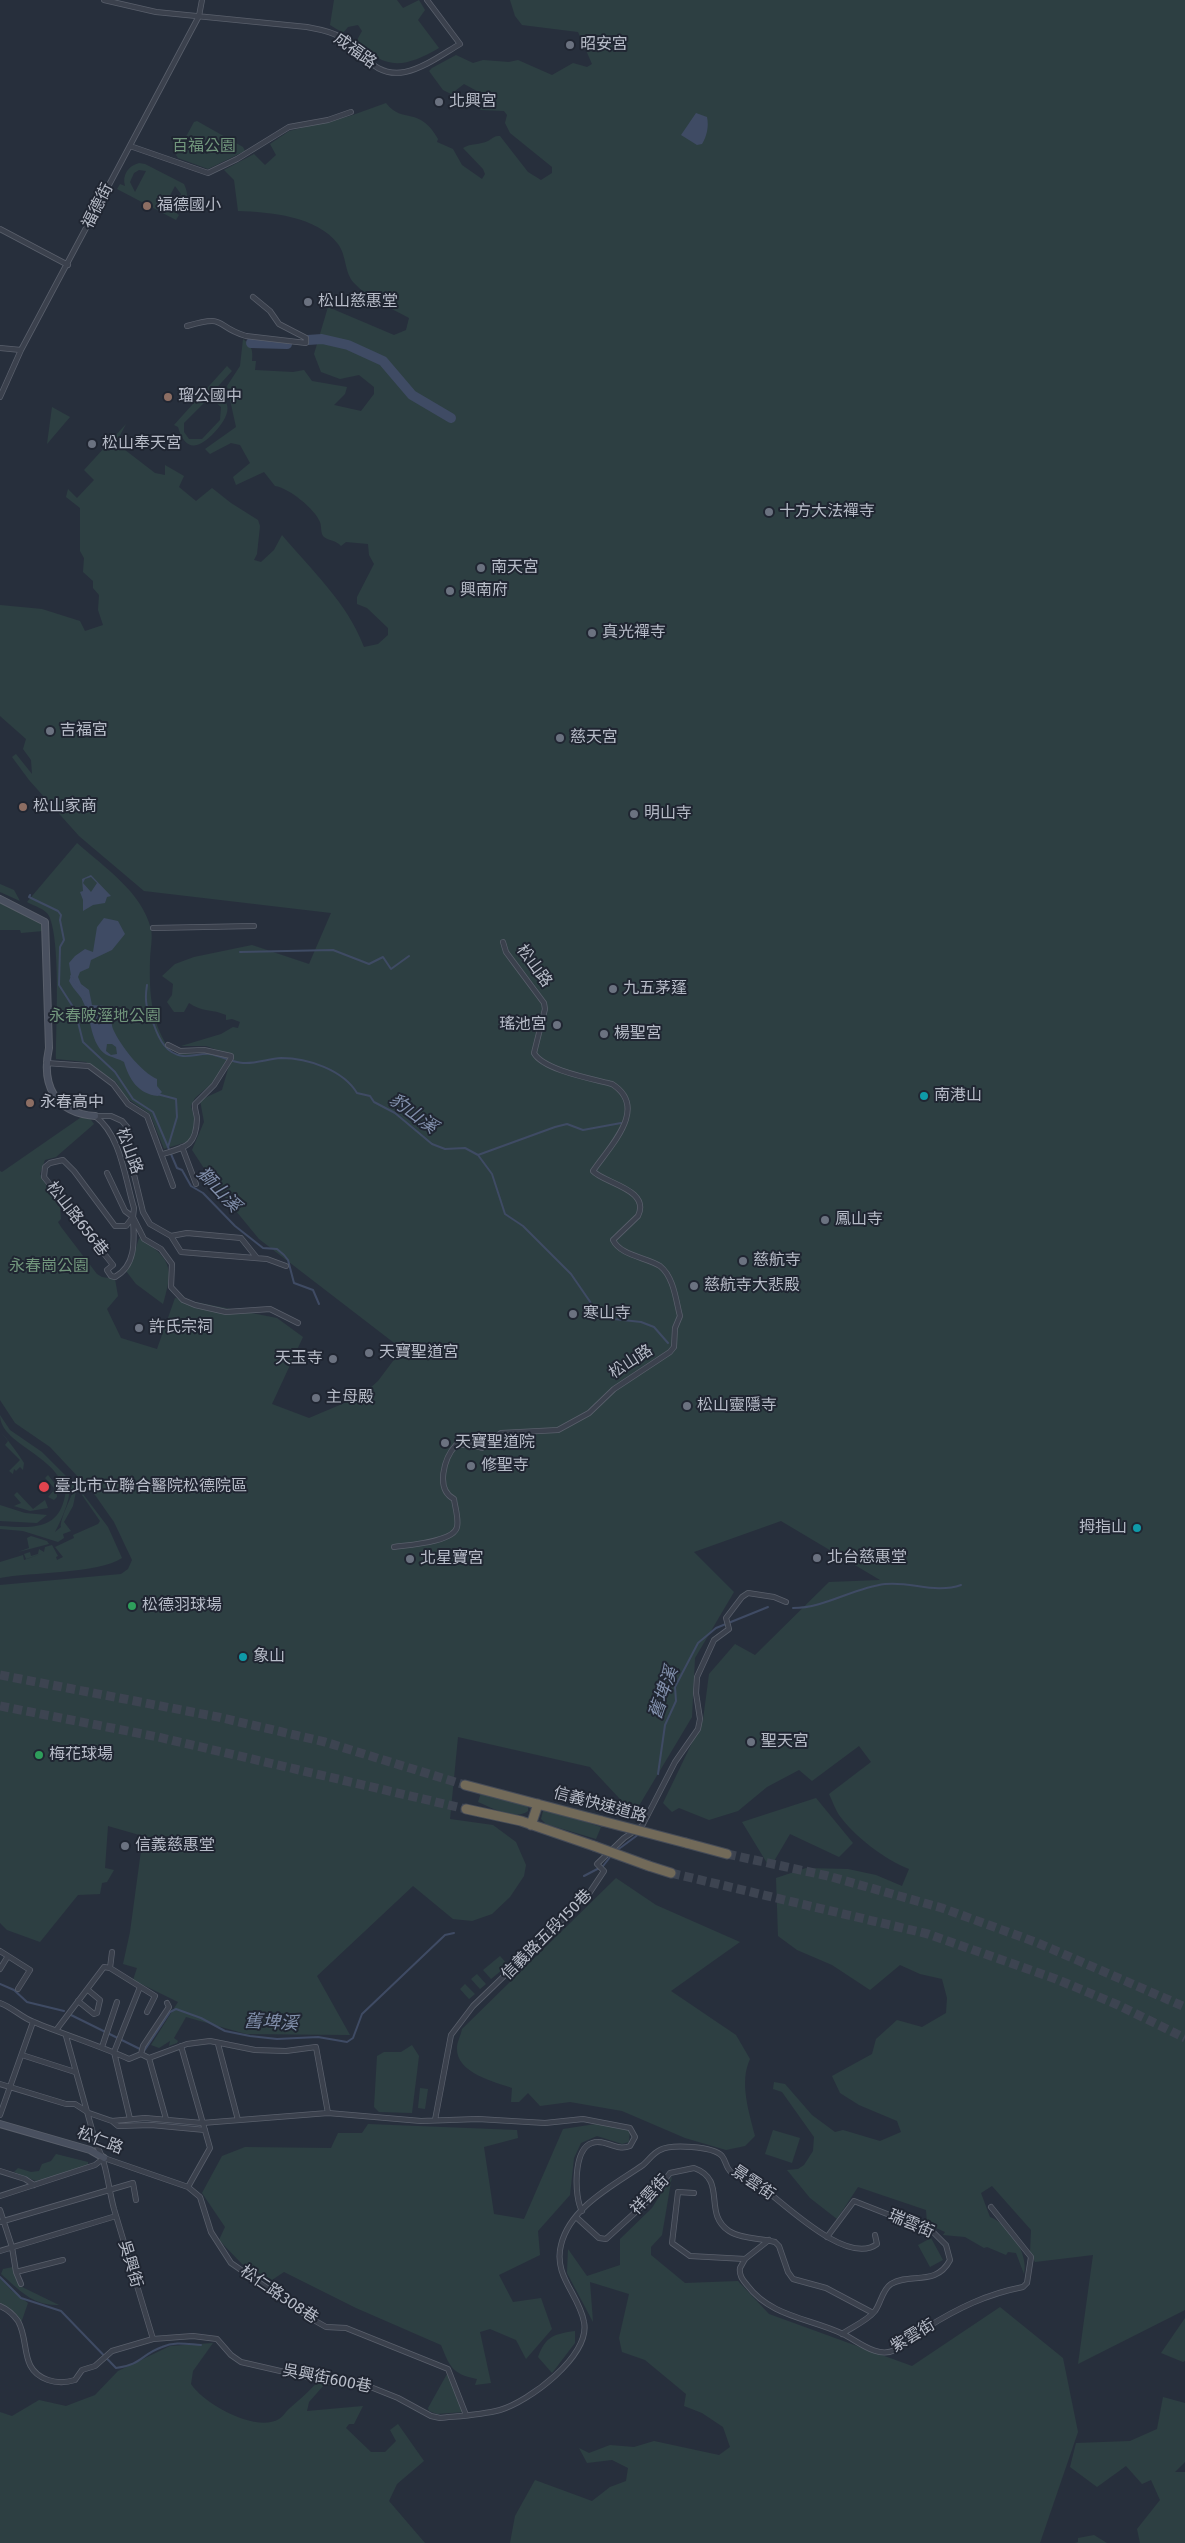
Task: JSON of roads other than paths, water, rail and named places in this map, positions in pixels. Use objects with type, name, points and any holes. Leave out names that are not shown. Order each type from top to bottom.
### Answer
[{"type":"highway","name":"信義快速道路","points":[[465,1785],[727,1854]]},
{"type":"highway","points":[[531,1825],[538,1804]]},
{"type":"highway","points":[[466,1809],[531,1825],[671,1873]]},
{"type":"street","points":[[104,0],[156,12],[199,16]]},
{"type":"street","name":"福德街","points":[[0,397],[21,350],[68,265],[199,16],[202,0]]},
{"type":"street","name":"成福路","points":[[199,16],[323,30],[339,36],[369,64],[381,70],[404,72],[422,66],[460,44],[427,0]]},
{"type":"street","points":[[130,146],[208,174],[238,160],[289,127],[328,120],[351,112]]},
{"type":"street","points":[[0,229],[68,265]]},
{"type":"street","points":[[186,326],[212,319],[220,322],[237,334],[306,343],[306,338],[278,324],[270,311],[252,297]]},
{"type":"street","points":[[0,348],[21,350]]},
{"type":"street","name":"松山路","points":[[0,899],[45,922],[49,1048],[46,1063],[51,1090],[61,1104],[80,1114],[95,1116],[102,1120],[113,1139],[134,1208],[133,1217],[139,1231],[144,1239],[167,1255],[172,1264],[171,1287],[183,1300],[195,1305],[226,1312],[270,1309],[298,1323]]},
{"type":"street","points":[[153,928],[254,926]]},
{"type":"street","name":"松山路","points":[[394,1547],[438,1540],[456,1531],[458,1525],[454,1499],[446,1495],[443,1488],[445,1459],[456,1445],[472,1445],[482,1448],[501,1433],[549,1432],[558,1430],[589,1413],[614,1389],[670,1352],[674,1347],[675,1328],[680,1316],[672,1287],[660,1267],[625,1251],[613,1240],[638,1216],[640,1212],[639,1203],[621,1185],[602,1178],[593,1172],[626,1123],[628,1110],[626,1098],[620,1089],[612,1084],[546,1065],[536,1057],[534,1053],[545,1009],[544,1003],[510,958],[503,942]]},
{"type":"street","points":[[163,1154],[182,1148],[193,1140],[197,1120],[195,1104],[198,1098],[214,1085],[231,1056],[204,1050],[180,1051],[168,1044],[169,1050]]},
{"type":"street","points":[[46,1063],[89,1066],[113,1084],[128,1104],[148,1116],[157,1134],[173,1186]]},
{"type":"street","points":[[95,1116],[111,1116],[122,1121],[128,1128],[129,1154],[143,1212],[150,1224],[171,1236],[181,1252],[267,1259],[286,1266]]},
{"type":"street","points":[[182,1148],[196,1184]]},
{"type":"street","name":"松山路656巷","points":[[126,1226],[115,1226],[67,1163],[56,1161],[45,1167],[44,1177],[49,1185],[113,1265],[108,1270],[111,1276],[118,1275],[131,1258],[134,1249],[133,1217]]},
{"type":"street","points":[[106,1173],[125,1211],[133,1217],[126,1226],[139,1231]]},
{"type":"street","points":[[171,1236],[187,1233],[241,1238],[257,1259]]},
{"type":"street","name":"信義路五段150巷","points":[[436,2120],[450,2039],[458,2023],[472,2006],[588,1895],[604,1871],[598,1864],[624,1838],[642,1826],[675,1762],[698,1729],[700,1719],[696,1693],[697,1678],[714,1640],[729,1628],[726,1618],[742,1597],[748,1593],[774,1597],[786,1602]]},
{"type":"street","points":[[0,1951],[30,1970],[18,1989]]},
{"type":"street","points":[[110,1968],[112,1952]]},
{"type":"street","points":[[0,1969],[8,1956]]},
{"type":"street","points":[[57,2029],[104,1968],[110,1968],[155,1996],[147,2012]]},
{"type":"street","points":[[130,2119],[114,2052],[140,1987]]},
{"type":"street","points":[[78,2001],[94,2014],[97,2013],[100,2000],[88,1990]]},
{"type":"street","points":[[102,2047],[117,2002]]},
{"type":"street","points":[[0,2003],[33,2022],[57,2029],[66,2036],[102,2047],[129,2059],[141,2054],[149,2058],[181,2046],[210,2041],[255,2050],[286,2051],[316,2047],[328,2113]]},
{"type":"street","points":[[141,2054],[143,2046],[169,2007],[168,2003]]},
{"type":"street","points":[[0,2115],[33,2022]]},
{"type":"street","name":"吳興街","points":[[66,2036],[96,2144],[104,2158],[104,2168],[116,2216],[153,2339]]},
{"type":"street","points":[[218,2044],[238,2120]]},
{"type":"street","points":[[181,2046],[210,2148],[188,2187]]},
{"type":"street","points":[[22,2055],[76,2072]]},
{"type":"street","points":[[149,2058],[166,2119]]},
{"type":"street","points":[[0,2084],[66,2104],[75,2104],[88,2113],[112,2120],[166,2119],[202,2123],[328,2113],[421,2121],[478,2118],[545,2123],[582,2119],[630,2128],[634,2137],[630,2146],[619,2148],[597,2142],[589,2144],[583,2149],[579,2159],[577,2188],[578,2204],[582,2211]]},
{"type":"street","points":[[112,2120],[118,2126],[151,2125],[204,2130]]},
{"type":"street","name":"松仁路","points":[[0,2124],[90,2150],[104,2158],[188,2187]]},
{"type":"street","name":"景雲街","points":[[576,2217],[621,2178],[642,2165],[660,2149],[683,2146],[704,2148],[722,2155],[731,2172],[758,2185],[827,2237],[853,2248],[865,2249],[872,2248],[877,2244],[875,2235]]},
{"type":"street","points":[[0,2196],[95,2165],[104,2158]]},
{"type":"street","name":"祥雲街","points":[[576,2217],[599,2238],[606,2239],[651,2198],[670,2173],[694,2168],[705,2174],[713,2187],[716,2196],[714,2210],[720,2224],[731,2233],[769,2240]]},
{"type":"street","points":[[0,2171],[25,2179],[34,2185]]},
{"type":"street","points":[[2,2222],[110,2188],[133,2183],[136,2200]]},
{"type":"street","name":"松仁路308巷","points":[[188,2187],[200,2197],[211,2232],[232,2263],[274,2294],[326,2327],[346,2328],[448,2368],[466,2415]]},
{"type":"street","points":[[694,2193],[678,2192],[672,2244],[690,2256],[746,2259],[769,2240],[779,2246],[788,2272],[793,2279],[826,2288],[873,2313]]},
{"type":"street","name":"瑞雲街","points":[[827,2237],[854,2201],[924,2227],[941,2238],[946,2245],[950,2260],[946,2267],[920,2280],[891,2284],[885,2289],[873,2313],[842,2334]]},
{"type":"street","name":"紫雲街","points":[[746,2259],[740,2268],[740,2275],[763,2303],[793,2317],[842,2334],[867,2348],[883,2353],[895,2350],[922,2330],[962,2307],[992,2293],[1023,2287],[1027,2283],[1031,2257],[991,2207]]},
{"type":"street","points":[[0,2210],[2,2222],[12,2247],[16,2272],[21,2284]]},
{"type":"street","points":[[0,2251],[116,2216]]},
{"type":"street","name":"吳興街600巷","points":[[0,2306],[7,2309],[17,2320],[27,2359],[31,2367],[44,2378],[57,2382],[69,2382],[76,2379],[82,2370],[95,2366],[108,2354],[153,2339],[193,2336],[217,2339],[230,2356],[241,2362],[308,2378],[363,2384],[398,2398],[431,2416],[440,2418],[501,2410],[533,2392],[568,2364],[583,2340],[584,2323],[561,2273],[559,2255],[563,2237],[576,2217]]},
{"type":"street","points":[[16,2272],[64,2260]]},
{"type":"water","points":[[696,113],[707,117],[708,124],[704,141],[702,144],[697,145],[681,135]]},
{"type":"water","points":[[91,875],[111,896],[107,897],[105,903],[93,905],[83,911],[83,900],[80,892],[83,891],[82,879]],"holes":[[[91,877],[97,883],[91,892],[83,883],[85,879]]]},
{"type":"water","points":[[104,918],[118,921],[125,934],[112,950],[91,960],[89,968],[80,972],[78,977],[81,984],[89,990],[92,1005],[105,1006],[106,1011],[111,1013],[113,1029],[126,1050],[144,1070],[157,1079],[157,1086],[162,1092],[158,1096],[151,1095],[135,1085],[124,1062],[109,1056],[99,1048],[93,1035],[85,1003],[69,981],[71,976],[69,963],[85,949],[93,952],[97,927]],"holes":[[[107,1044],[112,1044],[116,1047],[117,1054],[111,1055],[106,1051]]]},
{"type":"waterway","points":[[308,340],[322,339],[348,345],[383,361],[412,395],[451,418]]},
{"type":"waterway","points":[[251,343],[287,344]]},
{"type":"waterway","points":[[30,895],[29,897],[58,911],[61,915],[60,920],[64,940],[60,947],[59,985],[75,1010],[83,1042],[115,1072],[133,1099],[153,1112],[168,1147]]},
{"type":"waterway","points":[[240,952],[333,950],[369,964],[383,957],[391,969],[409,956]]},
{"type":"waterway","name":"獅山溪","points":[[71,976],[76,985],[85,990],[85,995]]},
{"type":"waterway","name":"豹山溪","points":[[147,985],[147,1006],[158,1035],[164,1045],[177,1055],[210,1054],[243,1063],[281,1058],[313,1063],[334,1072],[351,1085],[357,1093],[370,1096],[374,1102],[395,1113],[432,1144],[445,1149],[465,1148],[478,1155],[492,1174],[505,1214],[523,1226],[571,1274],[593,1306],[614,1319],[641,1322],[654,1327],[668,1343]]},
{"type":"waterway","name":"獅山溪","points":[[83,999],[87,1008]]},
{"type":"waterway","name":"獅山溪","points":[[157,1094],[176,1099],[177,1117],[168,1147],[177,1168],[182,1170],[191,1186],[203,1193],[235,1226],[263,1248],[277,1249],[284,1255],[288,1260],[294,1283],[313,1290],[319,1304]]},
{"type":"waterway","points":[[478,1155],[567,1124],[583,1130],[621,1123]]},
{"type":"waterway","name":"舊埤溪","points":[[793,1608],[816,1605],[862,1589],[885,1584],[904,1584],[932,1588],[961,1585]]},
{"type":"waterway","name":"舊埤溪","points":[[658,1774],[665,1725],[676,1701],[675,1687],[698,1643],[716,1628],[768,1607]]},
{"type":"waterway","name":"舊埤溪","points":[[616,1851],[639,1834]]},
{"type":"waterway","name":"舊埤溪","points":[[584,1876],[603,1866],[611,1856]]},
{"type":"waterway","name":"舊埤溪","points":[[71,2015],[144,2051],[170,2012],[176,2009],[201,2018],[225,2031],[250,2036],[277,2039],[318,2037],[347,2042],[353,2038],[362,2014],[445,1935],[454,1933]]},
{"type":"waterway","name":"舊埤溪","points":[[0,1984],[14,1990],[27,2002],[64,2011]]},
{"type":"waterway","points":[[0,2277],[21,2298],[61,2311],[116,2368],[136,2362],[167,2345],[181,2343],[201,2345]]},
{"type":"tunnel","points":[[0,1675],[218,1717],[325,1742],[465,1785]]},
{"type":"tunnel","points":[[0,1706],[158,1737],[466,1809]]},
{"type":"tunnel","points":[[727,1854],[828,1876],[942,1908],[1038,1943],[1185,2007]]},
{"type":"tunnel","points":[[671,1873],[928,1934],[1056,1979],[1118,2005],[1185,2038]]},
{"type":"place","name":"昭安宮","points":[[570,45]]},
{"type":"place","name":"北興宮","points":[[439,102]]},
{"type":"place","name":"福德國小","points":[[147,206]]},
{"type":"place","name":"松山慈惠堂","points":[[308,302]]},
{"type":"place","name":"瑠公國中","points":[[168,397]]},
{"type":"place","name":"松山奉天宮","points":[[92,444]]},
{"type":"place","name":"十方大法禪寺","points":[[769,512]]},
{"type":"place","name":"南天宮","points":[[481,568]]},
{"type":"place","name":"興南府","points":[[450,591]]},
{"type":"place","name":"真光禪寺","points":[[592,633]]},
{"type":"place","name":"吉福宮","points":[[50,731]]},
{"type":"place","name":"慈天宮","points":[[560,738]]},
{"type":"place","name":"松山家商","points":[[23,807]]},
{"type":"place","name":"明山寺","points":[[634,814]]},
{"type":"place","name":"九五茅蓬","points":[[613,989]]},
{"type":"place","name":"瑤池宮","points":[[557,1025]]},
{"type":"place","name":"楊聖宮","points":[[604,1034]]},
{"type":"place","name":"南港山","points":[[924,1096]]},
{"type":"place","name":"永春高中","points":[[30,1103]]},
{"type":"place","name":"鳳山寺","points":[[825,1220]]},
{"type":"place","name":"慈航寺","points":[[743,1261]]},
{"type":"place","name":"慈航寺大悲殿","points":[[694,1286]]},
{"type":"place","name":"寒山寺","points":[[573,1314]]},
{"type":"place","name":"許氏宗祠","points":[[139,1328]]},
{"type":"place","name":"天寶聖道宮","points":[[369,1353]]},
{"type":"place","name":"天玉寺","points":[[333,1359]]},
{"type":"place","name":"主母殿","points":[[316,1398]]},
{"type":"place","name":"松山靈隱寺","points":[[687,1406]]},
{"type":"place","name":"天寶聖道院","points":[[445,1443]]},
{"type":"place","name":"修聖寺","points":[[471,1466]]},
{"type":"place","name":"臺北市立聯合醫院松德院區","points":[[44,1487]]},
{"type":"place","name":"拇指山","points":[[1137,1528]]},
{"type":"place","name":"北台慈惠堂","points":[[817,1558]]},
{"type":"place","name":"北星寶宮","points":[[410,1559]]},
{"type":"place","name":"松德羽球場","points":[[132,1606]]},
{"type":"place","name":"象山","points":[[243,1657]]},
{"type":"place","name":"聖天宮","points":[[751,1742]]},
{"type":"place","name":"梅花球場","points":[[39,1755]]},
{"type":"place","name":"信義慈惠堂","points":[[125,1846]]},
{"type":"park label","name":"百福公園","points":[[204,147]]},
{"type":"park label","name":"永春陂溼地公園","points":[[105,1017]]},
{"type":"park label","name":"永春崗公園","points":[[49,1267]]}]
